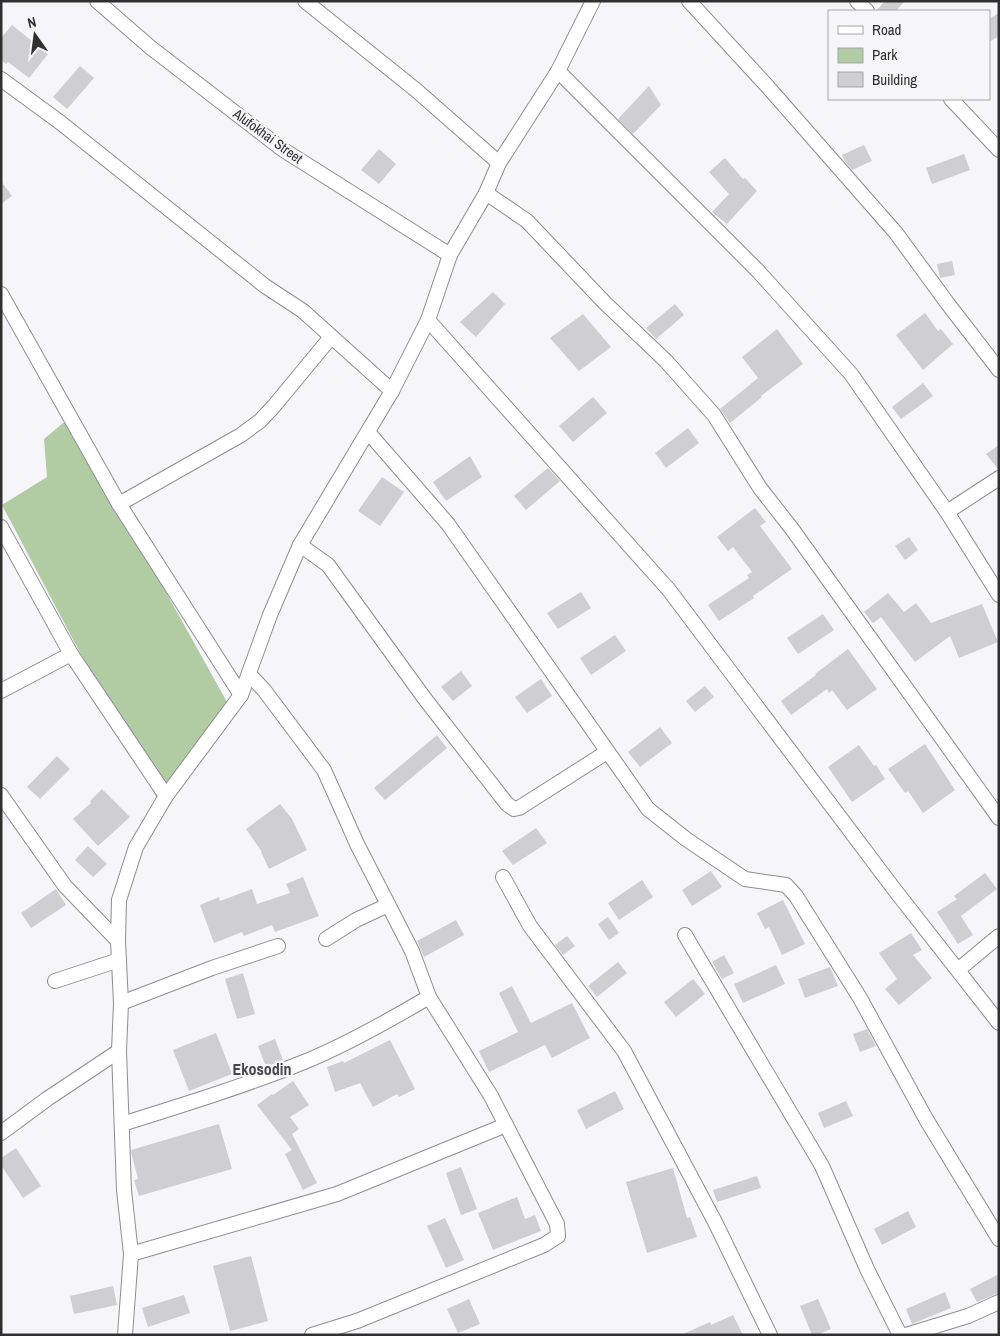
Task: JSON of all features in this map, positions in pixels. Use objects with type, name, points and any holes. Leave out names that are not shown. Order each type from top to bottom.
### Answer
[{"type":"street","name":"Alufokhai Street","points":[[97,1],[150,47],[282,149],[450,255]]},
{"type":"street","points":[[305,1],[416,90],[499,163]]},
{"type":"street","points":[[125,1335],[131,1254],[124,1190],[119,1051],[121,1003],[118,941],[119,900],[136,847],[166,796],[241,695],[270,615],[300,545],[392,391],[428,320],[450,255],[486,193],[499,163],[558,71],[593,1]]},
{"type":"street","points":[[689,1],[768,87],[896,233],[999,370]]},
{"type":"street","points":[[857,1],[866,10]]},
{"type":"street","points":[[558,71],[758,272],[851,374],[947,512],[999,595]]},
{"type":"street","points":[[1,79],[61,123],[265,286],[303,311],[392,391]]},
{"type":"street","points":[[952,100],[999,150]]},
{"type":"street","points":[[486,193],[527,221],[605,303],[666,361],[714,416],[760,488],[792,529],[999,818]]},
{"type":"street","points":[[1,294],[119,504],[241,695]]},
{"type":"street","points":[[428,320],[669,590],[894,890],[999,1023]]},
{"type":"street","points":[[119,504],[241,435],[260,421],[331,337]]},
{"type":"street","points":[[368,432],[448,524],[648,809],[686,839],[745,879],[786,885],[796,896],[860,998],[926,1119],[999,1239]]},
{"type":"street","points":[[947,512],[999,478]]},
{"type":"street","points":[[1,527],[71,654],[166,796]]},
{"type":"street","points":[[300,545],[328,565],[425,700],[507,804],[514,809],[519,808],[607,752]]},
{"type":"street","points":[[1,691],[71,654]]},
{"type":"street","points":[[249,674],[264,690],[324,770],[357,844],[412,951],[429,997],[491,1096],[557,1224],[558,1236],[544,1245],[375,1314],[312,1335]]},
{"type":"street","points":[[1,795],[65,886],[118,941]]},
{"type":"street","points":[[502,877],[530,926],[624,1052],[715,1222],[770,1335]]},
{"type":"street","points":[[326,939],[356,920],[388,905]]},
{"type":"street","points":[[685,935],[822,1166],[867,1269],[900,1335]]},
{"type":"street","points":[[958,970],[999,936]]},
{"type":"street","points":[[121,1003],[212,968],[278,946]]},
{"type":"street","points":[[55,981],[119,960]]},
{"type":"street","points":[[122,1124],[219,1093],[305,1062],[388,1021],[429,997]]},
{"type":"street","points":[[1,1133],[47,1098],[119,1051]]},
{"type":"street","points":[[131,1254],[337,1194],[506,1125]]},
{"type":"street","points":[[906,1335],[968,1316],[999,1302]]},
{"type":"green space","points":[[69,418],[227,702],[161,806],[2,505],[47,477],[44,439]]},
{"type":"building","points":[[885,1],[905,1],[897,10],[877,10]]},
{"type":"building","points":[[999,13],[999,36],[990,41],[990,18]]},
{"type":"building","points":[[12,25],[48,54],[29,78],[8,62],[6,64],[1,60],[1,38]]},
{"type":"building","points":[[80,66],[94,78],[67,109],[53,97]]},
{"type":"building","points":[[649,86],[661,105],[633,134],[618,119]]},
{"type":"building","points":[[864,145],[872,161],[852,170],[842,155]]},
{"type":"building","points":[[379,149],[396,164],[379,184],[361,170]]},
{"type":"building","points":[[964,154],[970,170],[932,184],[926,168]]},
{"type":"building","points":[[725,158],[743,179],[745,178],[757,191],[727,224],[712,212],[729,194],[709,172]]},
{"type":"building","points":[[1,181],[12,196],[1,204]]},
{"type":"building","points":[[952,261],[955,275],[940,278],[937,264]]},
{"type":"building","points":[[493,292],[505,304],[476,337],[460,322]]},
{"type":"building","points":[[675,304],[684,315],[656,339],[646,328]]},
{"type":"building","points":[[925,313],[938,331],[941,329],[953,344],[923,370],[896,335]]},
{"type":"building","points":[[583,314],[611,347],[579,371],[550,338]]},
{"type":"building","points":[[777,329],[803,364],[761,396],[730,423],[720,409],[758,378],[742,357]]},
{"type":"building","points":[[923,383],[933,396],[901,419],[892,407]]},
{"type":"building","points":[[593,397],[607,413],[573,442],[559,426]]},
{"type":"building","points":[[688,428],[699,443],[666,468],[655,453]]},
{"type":"building","points":[[999,445],[999,469],[998,469],[986,454]]},
{"type":"building","points":[[470,456],[482,477],[446,501],[433,482]]},
{"type":"building","points":[[548,468],[560,481],[526,510],[514,496]]},
{"type":"building","points":[[382,477],[404,492],[380,526],[358,511]]},
{"type":"building","points":[[755,508],[766,522],[760,526],[792,569],[753,596],[754,598],[719,621],[708,605],[749,578],[747,575],[752,572],[733,547],[728,551],[717,537]]},
{"type":"building","points":[[909,537],[918,550],[905,560],[895,546]]},
{"type":"building","points":[[581,592],[591,608],[558,629],[547,613]]},
{"type":"building","points":[[888,593],[904,612],[916,603],[931,623],[982,604],[998,642],[959,658],[950,636],[915,662],[881,617],[873,623],[864,612]]},
{"type":"building","points":[[823,614],[834,630],[798,654],[787,638]]},
{"type":"building","points":[[615,635],[626,651],[591,675],[580,658]]},
{"type":"building","points":[[848,649],[877,689],[847,710],[832,690],[829,693],[827,689],[791,715],[781,701]]},
{"type":"building","points":[[461,671],[472,686],[453,701],[441,687]]},
{"type":"building","points":[[541,679],[552,696],[527,713],[515,697]]},
{"type":"building","points":[[705,686],[714,697],[695,712],[686,701]]},
{"type":"building","points":[[660,727],[672,743],[640,767],[628,752]]},
{"type":"building","points":[[437,735],[447,748],[385,800],[374,788]]},
{"type":"building","points":[[925,744],[955,790],[923,813],[908,791],[905,793],[888,769]]},
{"type":"building","points":[[859,745],[885,779],[852,802],[828,767]]},
{"type":"building","points":[[57,756],[70,769],[40,799],[27,787]]},
{"type":"building","points":[[102,789],[130,817],[98,846],[73,819],[91,803],[90,801]]},
{"type":"building","points":[[280,804],[292,819],[307,850],[269,869],[262,852],[246,829]]},
{"type":"building","points":[[536,828],[547,843],[513,865],[502,851]]},
{"type":"building","points":[[88,846],[107,864],[93,877],[75,860]]},
{"type":"building","points":[[711,871],[722,887],[692,906],[682,890]]},
{"type":"building","points":[[985,873],[997,889],[961,916],[973,935],[958,944],[937,912],[957,899],[954,896]]},
{"type":"building","points":[[303,877],[319,916],[275,932],[272,925],[244,936],[242,932],[214,943],[200,905],[219,897],[220,901],[252,889],[257,904],[290,893],[286,884]]},
{"type":"building","points":[[642,880],[653,897],[619,920],[608,903]]},
{"type":"building","points":[[56,889],[66,905],[31,928],[21,913]]},
{"type":"building","points":[[783,900],[805,944],[782,955],[769,927],[765,929],[757,913]]},
{"type":"building","points":[[608,917],[619,933],[609,940],[598,924]]},
{"type":"building","points":[[456,920],[464,935],[424,957],[417,941]]},
{"type":"building","points":[[911,933],[922,950],[913,955],[932,978],[899,1005],[885,989],[897,979],[879,953]]},
{"type":"building","points":[[567,936],[575,946],[563,955],[555,945]]},
{"type":"building","points":[[724,955],[734,973],[722,979],[712,962]]},
{"type":"building","points":[[618,962],[627,973],[597,997],[588,986]]},
{"type":"building","points":[[776,965],[785,984],[743,1003],[734,984]]},
{"type":"building","points":[[830,967],[838,986],[805,998],[798,979]]},
{"type":"building","points":[[243,973],[255,1014],[237,1019],[225,979]]},
{"type":"building","points":[[693,979],[705,994],[676,1017],[664,1002]]},
{"type":"building","points":[[512,986],[531,1023],[572,1003],[590,1038],[552,1058],[545,1045],[489,1072],[479,1051],[518,1032],[499,993]]},
{"type":"building","points":[[867,1029],[876,1046],[860,1052],[853,1034]]},
{"type":"building","points":[[216,1033],[232,1074],[189,1091],[173,1050]]},
{"type":"building","points":[[275,1039],[283,1060],[266,1067],[258,1046]]},
{"type":"building","points":[[390,1040],[415,1089],[399,1097],[397,1094],[373,1107],[360,1083],[335,1092],[327,1067],[343,1061],[344,1063]]},
{"type":"building","points":[[293,1081],[309,1105],[290,1117],[299,1129],[292,1134],[317,1183],[303,1190],[285,1154],[292,1150],[257,1105]]},
{"type":"building","points":[[615,1091],[624,1109],[586,1129],[577,1110]]},
{"type":"building","points":[[846,1101],[853,1116],[824,1128],[818,1113]]},
{"type":"building","points":[[219,1124],[232,1169],[139,1196],[134,1180],[138,1179],[131,1150]]},
{"type":"building","points":[[16,1148],[41,1186],[23,1198],[1,1165],[1,1158]]},
{"type":"building","points":[[461,1167],[477,1209],[461,1215],[446,1173]]},
{"type":"building","points":[[673,1168],[687,1218],[690,1217],[697,1237],[647,1253],[626,1182]]},
{"type":"building","points":[[757,1176],[761,1188],[717,1202],[713,1190]]},
{"type":"building","points":[[517,1197],[525,1219],[535,1215],[541,1231],[493,1250],[478,1213]]},
{"type":"building","points":[[908,1211],[916,1227],[882,1245],[874,1229]]},
{"type":"building","points":[[445,1218],[464,1260],[446,1268],[427,1226]]},
{"type":"building","points":[[251,1256],[268,1321],[230,1331],[213,1266]]},
{"type":"building","points":[[999,1274],[999,1293],[977,1302],[970,1289]]},
{"type":"building","points":[[113,1286],[117,1305],[74,1314],[70,1296]]},
{"type":"building","points":[[945,1292],[951,1308],[912,1324],[906,1309]]},
{"type":"building","points":[[184,1295],[190,1313],[148,1327],[142,1308]]},
{"type":"building","points":[[469,1299],[480,1324],[458,1333],[447,1309]]},
{"type":"building","points":[[818,1299],[831,1329],[817,1335],[812,1335],[800,1306]]},
{"type":"building","points":[[733,1315],[743,1335],[681,1335],[710,1322],[711,1325]]},
{"type":"district","name":"Ekosodin","points":[[262,1069]]}]
